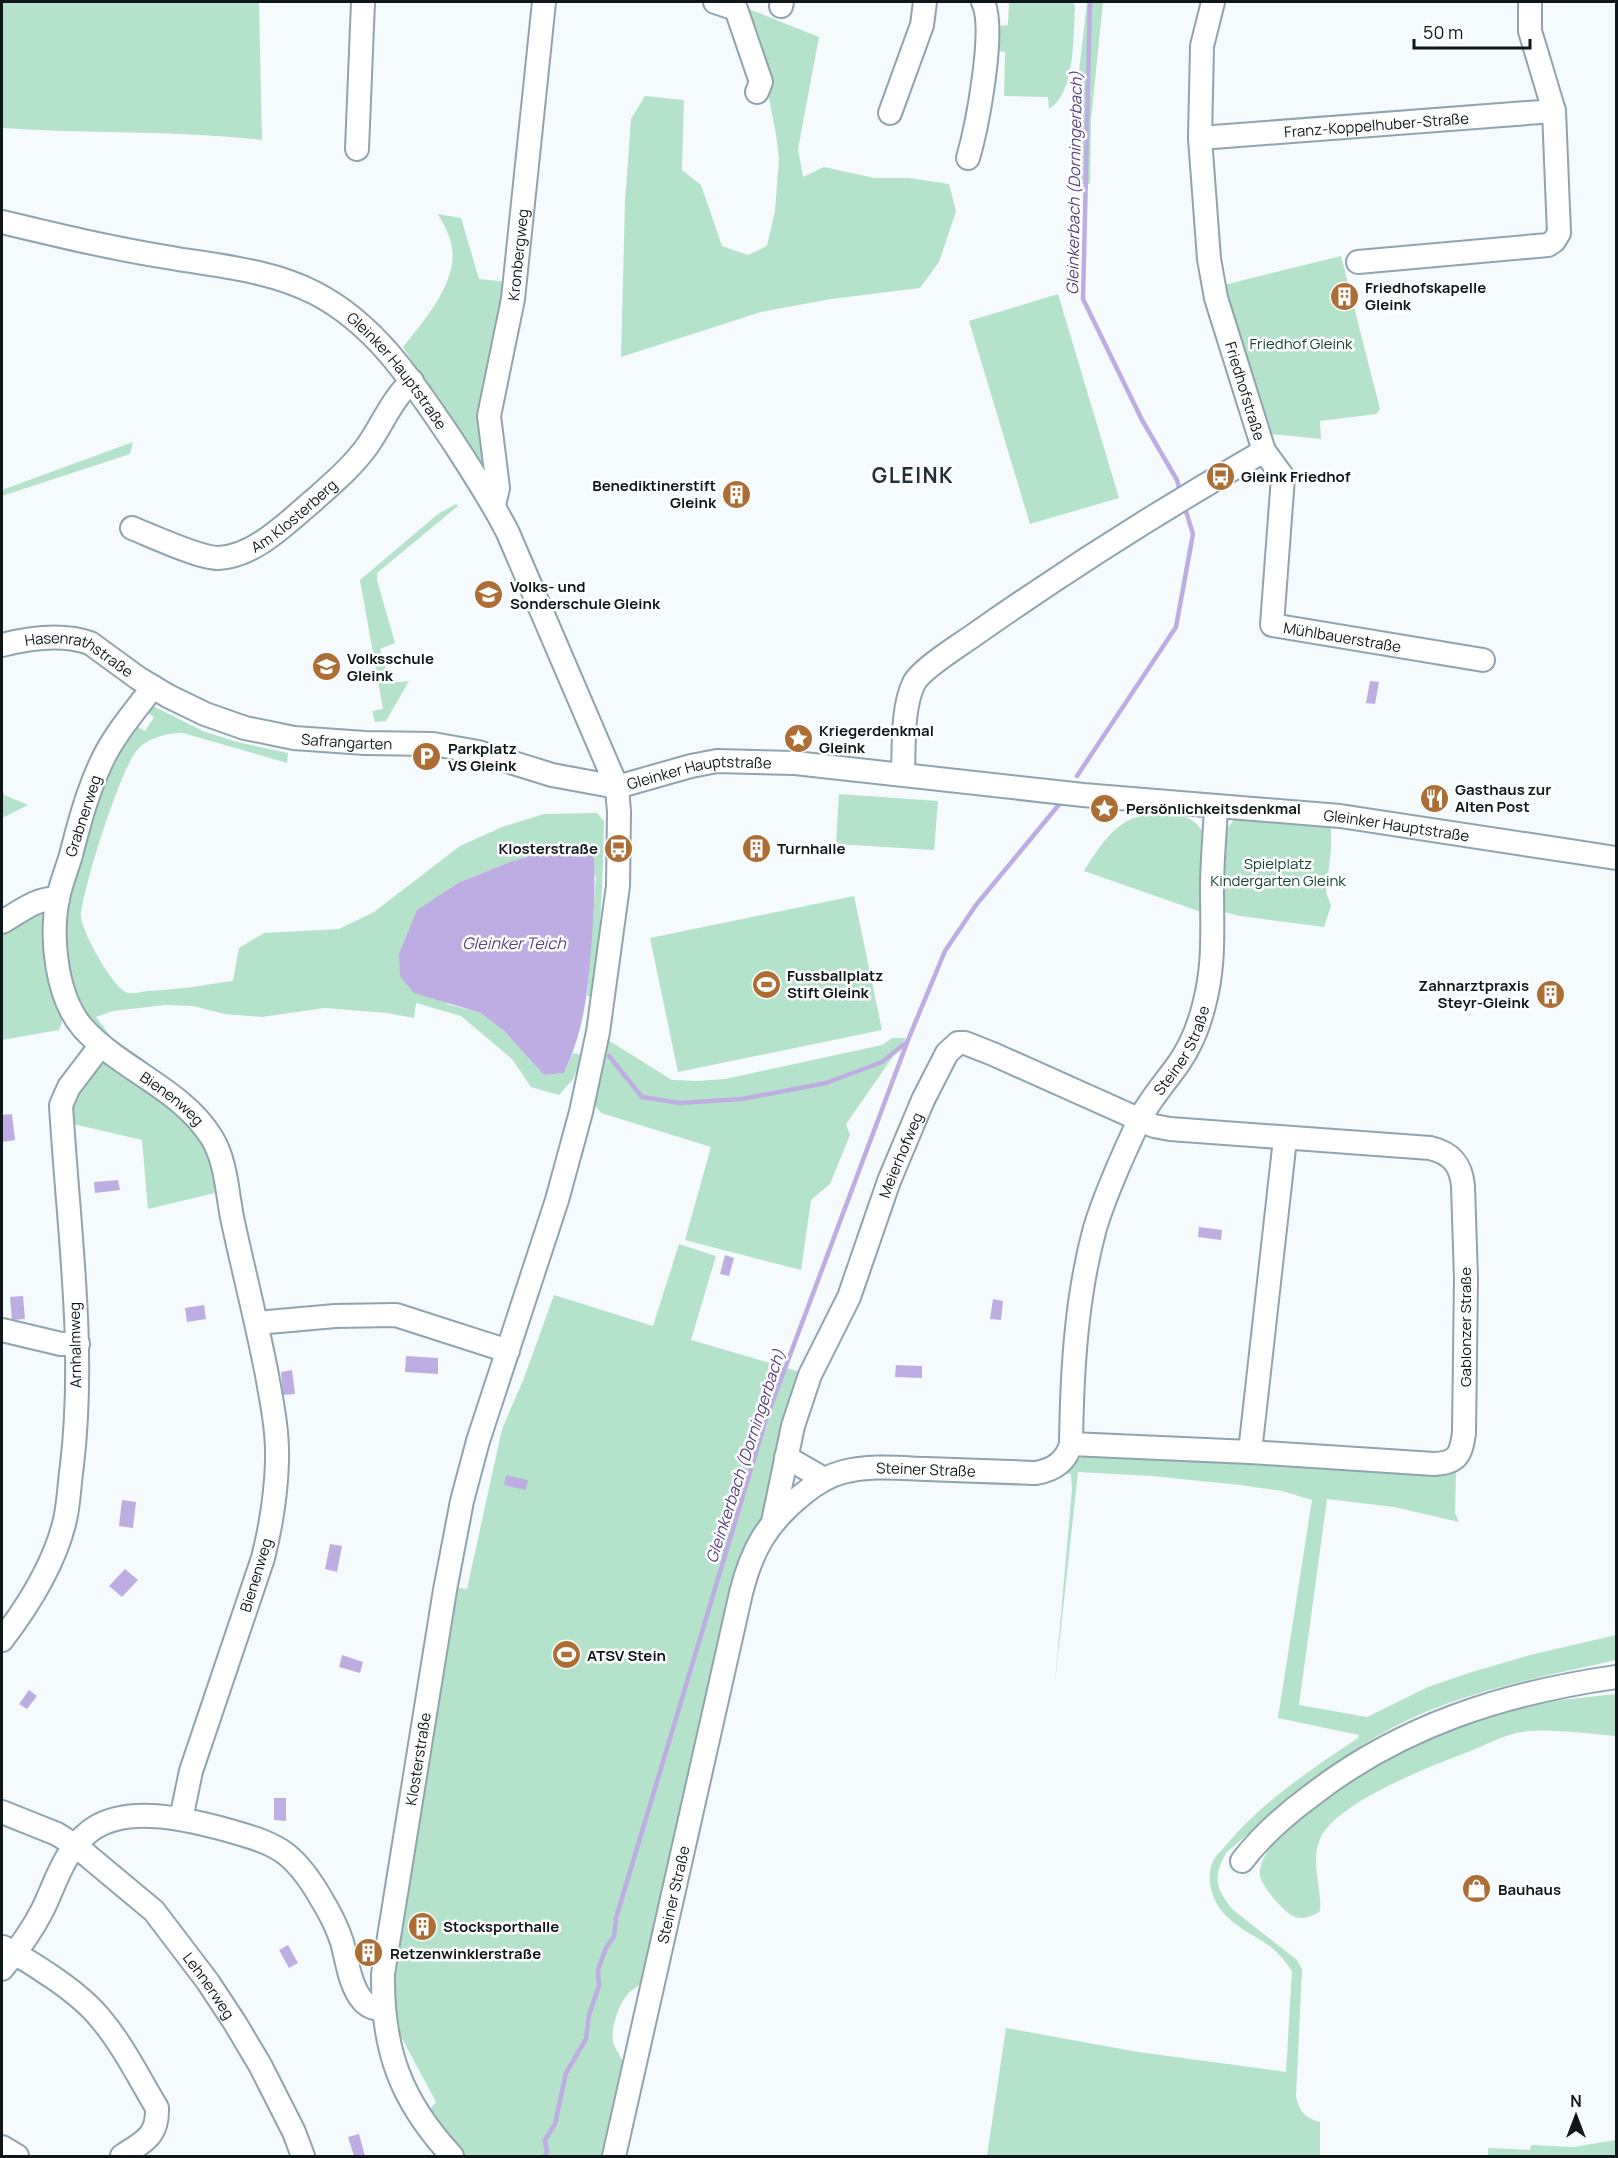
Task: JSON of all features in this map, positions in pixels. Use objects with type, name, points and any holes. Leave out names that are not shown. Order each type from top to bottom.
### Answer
[{"type":"street","points":[[357,149],[363,2]]},
{"type":"street","name":"Kronbergweg","points":[[494,505],[498,489],[489,416],[513,298],[544,2]]},
{"type":"street","points":[[715,2],[736,9],[761,82],[758,92]]},
{"type":"street","points":[[890,113],[922,25],[925,2]]},
{"type":"street","points":[[968,158],[974,137],[989,29],[987,10],[983,2]]},
{"type":"street","name":"Friedhofstraße","points":[[903,774],[908,705],[914,682],[937,662],[1053,580],[1185,497],[1264,451],[1216,298],[1209,259],[1200,138],[1202,46],[1213,2]]},
{"type":"street","points":[[1358,262],[1548,245],[1554,241],[1559,233],[1554,111],[1530,31],[1530,2]]},
{"type":"street","name":"Franz-Koppelhuber-Straße","points":[[1200,138],[1554,111]]},
{"type":"street","name":"Gleinker Hauptstraße","points":[[2,222],[80,241],[244,269],[280,279],[313,292],[353,317],[393,356],[412,381],[494,505],[617,787],[691,766],[728,760],[795,763],[1083,795],[1360,819],[1617,858]]},
{"type":"street","name":"Am Klosterberg","points":[[132,528],[202,555],[216,558],[227,557],[252,548],[286,525],[340,477],[368,446],[402,390],[412,381]]},
{"type":"street","name":"Mühlbauerstraße","points":[[1264,451],[1283,477],[1272,625],[1483,660]]},
{"type":"street","name":"Hasenrathstraße","points":[[2,645],[39,638],[83,640],[153,687]]},
{"type":"street","name":"Safrangarten","points":[[153,687],[205,714],[245,728],[294,738],[365,743],[433,744],[478,752],[552,775],[617,787]]},
{"type":"street","name":"Grabnerweg","points":[[58,899],[81,813],[101,761],[153,687]]},
{"type":"street","name":"Klosterstraße","points":[[452,2157],[429,2130],[403,2086],[394,2065],[384,2009],[383,1974],[456,1529],[478,1441],[568,1161],[598,1032],[618,886],[617,787]]},
{"type":"street","name":"Steiner Straße","points":[[614,2157],[747,1567],[759,1542],[790,1504],[824,1479],[856,1469],[879,1467],[1036,1473],[1048,1471],[1057,1466],[1069,1453],[1071,1384],[1087,1263],[1095,1228],[1139,1120],[1189,1047],[1203,1010],[1213,963],[1212,889],[1216,806]]},
{"type":"street","points":[[2,921],[42,900],[58,899]]},
{"type":"street","name":"Bienenweg","points":[[58,899],[56,954],[65,996],[72,1012],[101,1045],[175,1099],[199,1120],[214,1141],[224,1172],[272,1401],[276,1439],[274,1492],[269,1534],[263,1558],[191,1771],[181,1819]]},
{"type":"street","name":"Meierhofweg","points":[[773,1522],[793,1426],[810,1375],[853,1287],[889,1181],[905,1142],[939,1066],[951,1048],[958,1042],[965,1043],[1139,1120]]},
{"type":"street","name":"Arnhalmweg","points":[[2,1640],[35,1591],[49,1565],[65,1524],[75,1442],[78,1344],[61,1105],[69,1087],[101,1045]]},
{"type":"street","name":"Gablonzer Straße","points":[[1071,1444],[1442,1464],[1458,1456],[1462,1447],[1466,1278],[1463,1186],[1458,1164],[1442,1151],[1430,1148],[1170,1129],[1139,1120]]},
{"type":"street","points":[[1250,1452],[1285,1139]]},
{"type":"street","points":[[257,1323],[335,1316],[396,1315],[508,1351]]},
{"type":"street","points":[[2,1330],[61,1344],[78,1344]]},
{"type":"street","points":[[786,1457],[824,1479]]},
{"type":"street","points":[[1242,1861],[1273,1826],[1330,1781],[1405,1737],[1447,1718],[1490,1703],[1537,1691],[1617,1677]]},
{"type":"street","points":[[2,1812],[57,1834],[76,1846]]},
{"type":"street","points":[[122,2157],[151,2136],[158,2121],[157,2108],[99,2016],[60,1982],[6,1956],[33,1927],[63,1863],[90,1831],[124,1818],[162,1816],[252,1837],[270,1844],[286,1854],[312,1883],[341,1938],[353,1980],[362,2001],[376,2009],[384,2009]]},
{"type":"street","name":"Lehnerweg","points":[[76,1846],[154,1911],[208,1982],[260,2065],[294,2132],[303,2157]]},
{"type":"street","points":[[2,2147],[17,2157]]},
{"type":"green space","points":[[2,2],[259,2],[262,140],[197,135],[2,128]]},
{"type":"green space","points":[[1009,2],[1072,2],[1075,5],[1069,77],[1058,101],[1049,109],[1048,97],[1004,96],[1005,52],[994,50],[996,26],[1008,25]]},
{"type":"green space","points":[[1087,2],[1103,2],[1091,120],[1090,184],[1075,184],[1075,106]]},
{"type":"green space","points":[[749,9],[819,37],[798,149],[803,177],[824,167],[874,178],[909,178],[949,184],[956,211],[939,262],[920,288],[831,299],[761,312],[621,357],[625,203],[631,119],[645,96],[684,100],[682,170],[701,185],[722,246],[748,255],[767,246],[775,211],[779,159],[762,63]]},
{"type":"green space","points":[[438,214],[461,218],[479,279],[508,282],[492,483],[403,347],[437,301],[449,275],[452,262],[451,244]]},
{"type":"green space","name":"Friedhof Gleink","points":[[1341,256],[1380,409],[1376,414],[1320,421],[1321,439],[1271,434],[1243,362],[1224,285]]},
{"type":"green space","points":[[1058,294],[1119,498],[1030,524],[969,321]]},
{"type":"green space","points":[[133,442],[130,454],[2,496],[2,490]]},
{"type":"green space","points":[[456,504],[458,506],[377,573],[395,643],[380,649],[390,683],[409,681],[386,721],[375,722],[372,711],[383,709],[360,580],[438,514]]},
{"type":"green space","points":[[151,705],[203,731],[237,742],[288,753],[287,763],[183,733],[157,737],[144,744],[135,753],[120,783],[102,833],[87,884],[81,917],[87,935],[107,972],[128,993],[233,981],[239,948],[264,933],[339,929],[374,912],[460,846],[502,827],[544,814],[597,813],[604,821],[601,910],[594,998],[587,996],[596,877],[581,845],[534,855],[460,882],[447,1004],[481,1013],[504,1031],[544,1075],[564,1073],[573,1053],[583,1055],[573,1079],[559,1095],[531,1087],[512,1059],[461,1016],[416,1003],[414,1018],[387,1013],[324,1008],[262,1017],[225,1014],[193,1006],[165,1005],[113,1011],[96,1017],[112,1038],[181,1089],[226,1161],[91,1029],[66,973],[62,913],[88,812],[132,726],[145,731],[154,717],[148,713],[147,708]]},
{"type":"green space","points":[[2,786],[4,795],[28,805],[2,818]]},
{"type":"green space","points":[[839,794],[938,801],[934,850],[836,844]]},
{"type":"green space","points":[[1164,814],[1182,816],[1191,820],[1203,833],[1204,913],[1084,871],[1107,838],[1122,824],[1140,816]]},
{"type":"green space","name":"Spielplatz Kindergarten Gleink","points":[[1236,817],[1331,827],[1326,892],[1331,906],[1324,927],[1224,912],[1219,897],[1225,831]]},
{"type":"green space","name":"Fussballplatz Stift Gleink","points":[[854,896],[882,1030],[678,1072],[650,938]]},
{"type":"green space","points":[[44,907],[66,1012],[59,1030],[2,1040],[2,928]]},
{"type":"green space","points":[[892,1038],[906,1038],[846,1124],[850,1135],[830,1184],[811,1200],[801,1270],[685,1240],[711,1147],[601,1113],[593,1103],[608,1040],[672,1080],[698,1081],[725,1079],[882,1045]]},
{"type":"green space","points":[[107,1061],[203,1132],[219,1192],[148,1209],[142,1140],[69,1123],[73,1091],[101,1063]]},
{"type":"green space","name":"ATSV Stein","points":[[679,1244],[716,1256],[691,1340],[804,1373],[646,1980],[627,1995],[615,2019],[614,2045],[628,2071],[604,2156],[464,2156],[442,2131],[430,2109],[436,2102],[398,2031],[395,2003],[396,1972],[453,1587],[467,1589],[502,1429],[524,1378],[554,1295],[653,1326]]},
{"type":"green space","points":[[1095,1452],[1271,1459],[1456,1472],[1455,1513],[1459,1522],[1394,1507],[1327,1499],[1299,1705],[1367,1717],[1428,1687],[1472,1672],[1530,1655],[1616,1635],[1616,1660],[1518,1682],[1470,1696],[1395,1726],[1319,1775],[1226,1853],[1219,1869],[1218,1882],[1226,1901],[1232,1909],[1297,1960],[1302,1969],[1296,2097],[1304,2114],[1320,2122],[1320,2156],[987,2156],[1006,2028],[1138,2052],[1286,2072],[1292,1971],[1271,1947],[1238,1926],[1220,1909],[1211,1886],[1211,1867],[1218,1854],[1257,1813],[1289,1786],[1358,1738],[1359,1735],[1278,1718],[1312,1500],[1282,1491],[1152,1476],[1078,1472],[1055,1683],[1072,1489],[1071,1474],[1062,1473],[1069,1465]]},
{"type":"green space","points":[[1616,1694],[1616,1736],[1552,1731],[1516,1733],[1402,1779],[1368,1797],[1338,1817],[1322,1835],[1317,1850],[1316,1867],[1320,1911],[1302,1918],[1291,1915],[1274,1899],[1262,1881],[1260,1876],[1264,1858],[1284,1832],[1348,1780],[1390,1756],[1448,1729],[1488,1715],[1535,1704]]},
{"type":"green space","points":[[1616,2140],[1616,2156],[1488,2156],[1488,2148],[1530,2150],[1531,2145],[1573,2147]]},
{"type":"water","points":[[1370,681],[1379,682],[1375,704],[1366,703]]},
{"type":"water","name":"Gleinker Teich","points":[[581,845],[593,849],[594,871],[592,937],[585,1006],[577,1039],[564,1073],[544,1075],[504,1031],[481,1013],[414,993],[400,976],[399,954],[417,910],[460,882],[510,862],[552,849]]},
{"type":"water","points":[[12,1114],[15,1140],[2,1142],[2,1115]]},
{"type":"water","points":[[118,1180],[120,1190],[95,1193],[94,1182]]},
{"type":"water","points":[[1199,1227],[1222,1230],[1221,1240],[1198,1237]]},
{"type":"water","points":[[725,1255],[734,1258],[729,1276],[720,1274]]},
{"type":"water","points":[[23,1296],[25,1319],[12,1320],[10,1297]]},
{"type":"water","points":[[993,1299],[1003,1301],[1001,1320],[990,1319]]},
{"type":"water","points":[[204,1305],[206,1319],[187,1322],[185,1308]]},
{"type":"water","points":[[406,1356],[438,1358],[438,1374],[405,1372]]},
{"type":"water","points":[[896,1365],[922,1366],[922,1378],[895,1377]]},
{"type":"water","points":[[292,1370],[295,1394],[283,1395],[281,1372]]},
{"type":"water","points":[[506,1475],[528,1480],[526,1490],[504,1485]]},
{"type":"water","points":[[122,1500],[136,1502],[133,1528],[119,1526]]},
{"type":"water","points":[[330,1544],[342,1546],[337,1572],[325,1569]]},
{"type":"water","points":[[125,1569],[138,1580],[122,1597],[109,1586]]},
{"type":"water","points":[[342,1655],[363,1662],[360,1673],[339,1667]]},
{"type":"water","points":[[29,1690],[37,1696],[27,1709],[19,1704]]},
{"type":"water","points":[[274,1798],[286,1798],[286,1821],[274,1820]]},
{"type":"water","points":[[288,1945],[298,1963],[289,1968],[279,1950]]},
{"type":"water","points":[[359,2134],[365,2156],[354,2156],[348,2137]]},
{"type":"waterway","name":"Gleinkerbach (Dorningerbach)","points":[[1090,2],[1083,299],[1142,420],[1177,480],[1180,491]]},
{"type":"waterway","name":"Gleinkerbach (Dorningerbach)","points":[[1077,776],[1176,627],[1193,534],[1184,505]]},
{"type":"waterway","name":"Gleinkerbach (Dorningerbach)","points":[[545,2156],[547,2151],[545,2140],[555,2124],[566,2073],[586,2039],[589,2015],[599,1986],[598,1970],[606,1948],[614,1936],[616,1918],[766,1419],[908,1040],[945,951],[976,905],[1062,801]]},
{"type":"waterway","points":[[609,1056],[642,1097],[680,1103],[742,1099],[826,1083],[882,1062],[907,1042]]},
{"type":"place","name":"Friedhofskapelle Gleink","points":[[1344,296]]},
{"type":"place","name":"Gleink Friedhof","points":[[1220,476]]},
{"type":"place","name":"Benediktinerstift Gleink","points":[[737,494]]},
{"type":"place","name":"Volks- und Sonderschule Gleink","points":[[489,595]]},
{"type":"place","name":"Volksschule Gleink","points":[[326,667]]},
{"type":"place","name":"Kriegerdenkmal Gleink","points":[[798,739]]},
{"type":"place","name":"Parkplatz VS Gleink","points":[[427,757]]},
{"type":"place","name":"Gasthaus zur Alten Post","points":[[1434,798]]},
{"type":"place","name":"Persönlichkeitsdenkmal","points":[[1105,808]]},
{"type":"place","name":"Klosterstraße","points":[[619,848]]},
{"type":"place","name":"Turnhalle","points":[[756,848]]},
{"type":"place","name":"Fussballplatz Stift Gleink","points":[[766,984]]},
{"type":"place","name":"Zahnarztpraxis Steyr-Gleink","points":[[1550,994]]},
{"type":"place","name":"ATSV Stein","points":[[566,1655]]},
{"type":"place","name":"Bauhaus","points":[[1477,1889]]},
{"type":"place","name":"Stocksporthalle","points":[[422,1926]]},
{"type":"place","name":"Retzenwinklerstraße","points":[[369,1953]]},
{"type":"district","name":"GLEINK","points":[[913,475]]}]
